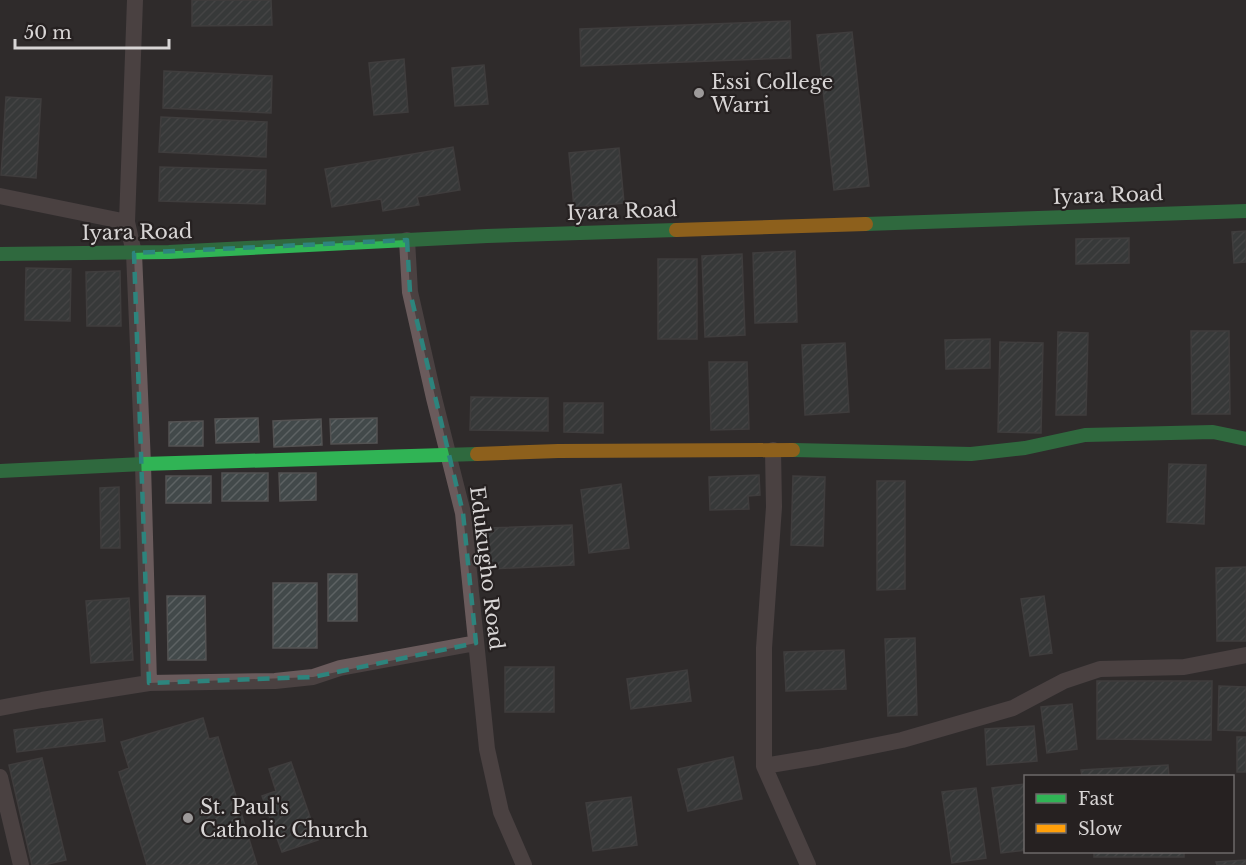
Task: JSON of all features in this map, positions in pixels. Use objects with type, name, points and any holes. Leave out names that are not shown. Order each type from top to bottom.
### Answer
[{"type":"street","points":[[135,0],[127,222],[134,253],[149,683]]},
{"type":"street","points":[[0,196],[127,222]]},
{"type":"street","name":"Iyara Road","points":[[0,254],[134,253],[940,219],[1246,210]]},
{"type":"street","name":"Edukugho Road","points":[[407,240],[410,292],[463,513],[487,749],[501,812],[524,865]]},
{"type":"street","points":[[0,471],[449,454],[773,450],[971,454],[1025,448],[1085,435],[1213,432],[1246,439]]},
{"type":"street","points":[[773,450],[774,507],[764,648],[764,766],[808,865]]},
{"type":"street","points":[[0,708],[149,683],[275,681],[313,677],[340,668],[476,643]]},
{"type":"street","points":[[764,766],[818,758],[902,740],[1013,708],[1064,681],[1100,669],[1184,667],[1246,655]]},
{"type":"street","points":[[0,777],[21,865]]},
{"type":"highlighted area","points":[[407,240],[410,292],[463,513],[476,643],[313,677],[149,683],[134,253]]},
{"type":"building","points":[[192,0],[271,0],[272,25],[192,26]]},
{"type":"building","points":[[790,21],[791,58],[581,66],[580,29]]},
{"type":"building","points":[[852,32],[869,186],[834,190],[817,35]]},
{"type":"building","points":[[404,59],[408,112],[374,115],[369,63]]},
{"type":"building","points":[[484,65],[488,104],[455,106],[452,68]]},
{"type":"building","points":[[164,71],[272,76],[271,113],[163,108]]},
{"type":"building","points":[[6,97],[41,99],[36,178],[1,175]]},
{"type":"building","points":[[161,117],[267,122],[266,157],[159,152]]},
{"type":"building","points":[[453,147],[460,190],[417,197],[419,205],[383,211],[381,199],[332,207],[325,169]]},
{"type":"building","points":[[619,148],[624,203],[574,208],[569,153]]},
{"type":"building","points":[[160,167],[266,170],[265,204],[159,201]]},
{"type":"building","points":[[1246,231],[1246,262],[1234,263],[1232,232]]},
{"type":"building","points":[[1129,238],[1129,263],[1076,264],[1076,239]]},
{"type":"building","points":[[795,251],[797,322],[755,323],[753,253]]},
{"type":"building","points":[[742,254],[745,335],[705,337],[702,256]]},
{"type":"building","points":[[658,259],[697,259],[697,339],[658,339]]},
{"type":"building","points":[[26,268],[71,269],[70,321],[25,320]]},
{"type":"building","points":[[120,271],[121,326],[87,326],[86,272]]},
{"type":"building","points":[[1191,331],[1229,331],[1230,414],[1192,414]]},
{"type":"building","points":[[1058,332],[1088,333],[1086,415],[1056,415]]},
{"type":"building","points":[[990,339],[990,368],[946,369],[945,340]]},
{"type":"building","points":[[1000,342],[1043,343],[1041,433],[998,432]]},
{"type":"building","points":[[845,343],[849,412],[805,415],[802,345]]},
{"type":"building","points":[[709,362],[747,362],[749,429],[711,430]]},
{"type":"building","points":[[471,397],[548,398],[548,431],[470,430]]},
{"type":"building","points":[[564,403],[603,403],[603,433],[564,432]]},
{"type":"building","points":[[258,418],[259,442],[216,443],[215,419]]},
{"type":"building","points":[[377,418],[377,443],[331,444],[330,419]]},
{"type":"building","points":[[321,419],[322,445],[274,447],[273,421]]},
{"type":"building","points":[[203,421],[203,446],[169,446],[169,422]]},
{"type":"building","points":[[1169,464],[1206,465],[1204,524],[1167,522]]},
{"type":"building","points":[[222,473],[268,473],[268,501],[222,501]]},
{"type":"building","points":[[279,473],[316,473],[316,500],[280,501]]},
{"type":"building","points":[[759,475],[760,495],[748,496],[749,509],[710,510],[709,477]]},
{"type":"building","points":[[166,476],[211,476],[211,503],[166,503]]},
{"type":"building","points":[[793,476],[825,477],[823,546],[791,545]]},
{"type":"building","points":[[877,481],[905,481],[905,589],[877,590]]},
{"type":"building","points":[[621,484],[629,548],[589,553],[581,490]]},
{"type":"building","points":[[119,487],[120,548],[101,548],[100,488]]},
{"type":"building","points":[[572,525],[574,565],[490,569],[488,528]]},
{"type":"building","points":[[1246,567],[1246,641],[1217,641],[1216,568]]},
{"type":"building","points":[[328,574],[357,574],[357,621],[328,621]]},
{"type":"building","points":[[273,583],[317,583],[317,648],[273,648]]},
{"type":"building","points":[[167,596],[205,596],[206,660],[168,660]]},
{"type":"building","points":[[1044,596],[1052,653],[1030,656],[1021,599]]},
{"type":"building","points":[[129,598],[133,660],[91,663],[86,601]]},
{"type":"building","points":[[915,638],[917,715],[888,716],[885,639]]},
{"type":"building","points":[[844,650],[846,689],[786,691],[784,652]]},
{"type":"building","points":[[505,667],[554,667],[554,712],[505,712]]},
{"type":"building","points":[[687,670],[691,701],[631,709],[627,679]]},
{"type":"building","points":[[1097,681],[1212,681],[1211,740],[1097,739]]},
{"type":"building","points":[[1219,686],[1246,687],[1246,731],[1218,730]]},
{"type":"building","points":[[1072,704],[1077,749],[1047,753],[1041,707]]},
{"type":"building","name":"St. Paul's Catholic Church","points":[[203,718],[209,739],[218,737],[257,865],[147,865],[119,772],[129,768],[121,742]]},
{"type":"building","points":[[102,719],[105,741],[17,752],[14,730]]},
{"type":"building","points":[[1034,726],[1037,761],[987,765],[985,729]]},
{"type":"building","points":[[1237,737],[1246,737],[1246,772],[1237,772]]},
{"type":"building","points":[[733,757],[742,799],[688,811],[678,769]]},
{"type":"building","points":[[42,758],[66,860],[32,865],[9,765]]},
{"type":"building","points":[[291,762],[318,840],[282,852],[262,796],[276,791],[269,769]]},
{"type":"building","points":[[1168,765],[1169,775],[1082,775],[1081,770]]},
{"type":"building","points":[[1024,784],[1024,850],[1001,853],[992,788]]},
{"type":"building","points":[[976,788],[986,858],[952,863],[942,792]]},
{"type":"building","points":[[631,797],[637,845],[593,851],[586,803]]},
{"type":"building","points":[[1094,853],[1184,853],[1184,857],[1094,857]]},
{"type":"building","points":[[1246,860],[1246,865],[1217,865],[1216,862]]},
{"type":"traffic: fast","points":[[866,224],[1246,211]]},
{"type":"traffic: fast","points":[[0,254],[169,252],[487,236],[676,230]]},
{"type":"traffic: fast","points":[[793,450],[971,454],[1025,448],[1085,435],[1213,432],[1246,439]]},
{"type":"traffic: fast","points":[[0,471],[143,464],[477,454]]},
{"type":"traffic: slow","points":[[676,230],[866,224]]},
{"type":"traffic: slow","points":[[477,454],[558,451],[793,450]]},
{"type":"place","name":"Essi College Warri","points":[[699,93]]},
{"type":"place","name":"St. Paul's Catholic Church","points":[[188,818]]}]
